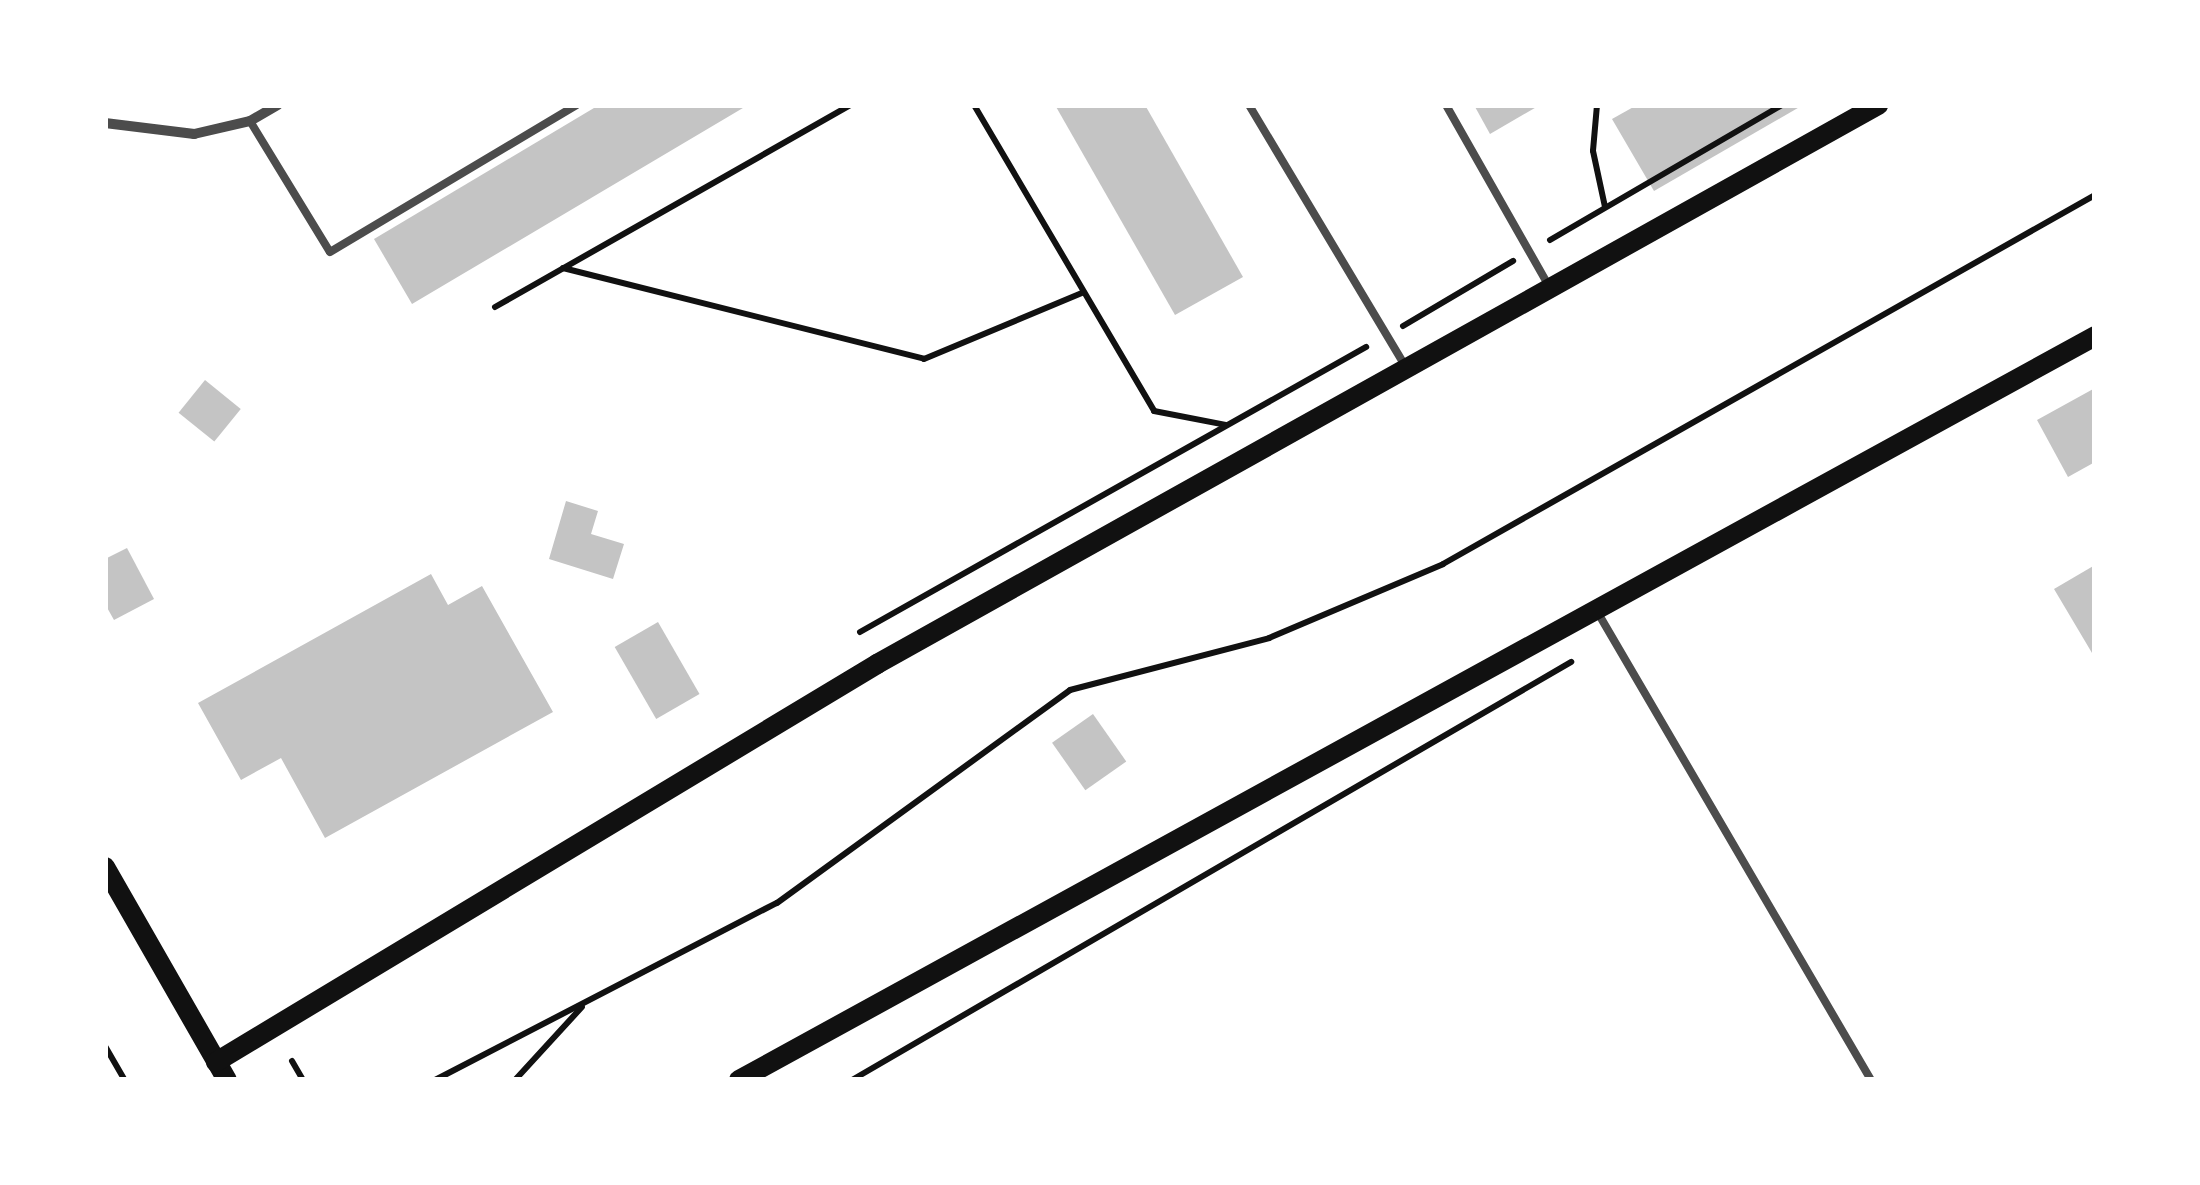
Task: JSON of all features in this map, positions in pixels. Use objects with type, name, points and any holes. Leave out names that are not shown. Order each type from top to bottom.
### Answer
[{"type":"main road","points":[[105,868],[221,1071],[877,664],[1404,366],[1878,105]]},
{"type":"main road","points":[[739,1080],[2095,336]]},
{"type":"street","points":[[105,123],[194,134],[250,121],[278,105]]},
{"type":"lane","points":[[250,121],[330,252],[577,105]]},
{"type":"lane","points":[[1249,105],[1404,366]]},
{"type":"lane","points":[[1446,105],[1549,286]]},
{"type":"lane","points":[[1596,610],[1872,1080]]},
{"type":"path","points":[[495,307],[852,105]]},
{"type":"path","points":[[974,105],[1154,411],[1227,426]]},
{"type":"path","points":[[1597,105],[1593,151],[1605,208]]},
{"type":"path","points":[[860,632],[1386,336],[1782,105]]},
{"type":"path","points":[[435,1080],[777,903],[1070,690],[1269,638],[1443,564],[2095,195]]},
{"type":"path","points":[[564,268],[924,359],[1084,292]]},
{"type":"path","points":[[852,1080],[1612,638]]},
{"type":"path","points":[[516,1080],[584,1004]]},
{"type":"path","points":[[105,1046],[124,1080]]},
{"type":"path","points":[[292,1061],[304,1080]]},
{"type":"building","points":[[599,105],[748,105],[412,304],[374,239]]},
{"type":"building","points":[[1055,105],[1145,105],[1243,277],[1175,315]]},
{"type":"building","points":[[1474,105],[1540,105],[1490,134]]},
{"type":"building","points":[[1637,105],[1803,105],[1654,191],[1612,119]]},
{"type":"building","points":[[205,380],[241,409],[214,442],[179,413]]},
{"type":"building","points":[[2095,388],[2095,462],[2068,477],[2037,420]]},
{"type":"building","points":[[566,501],[598,511],[591,534],[624,544],[613,579],[549,559]]},
{"type":"building","points":[[127,548],[154,599],[114,620],[105,604],[105,559]]},
{"type":"building","points":[[2095,565],[2095,658],[2054,589]]},
{"type":"building","points":[[431,574],[448,605],[482,586],[553,712],[325,838],[281,758],[241,780],[198,703]]},
{"type":"building","points":[[658,622],[700,694],[656,719],[615,647]]},
{"type":"building","points":[[1093,714],[1126,762],[1085,790],[1052,743]]}]
